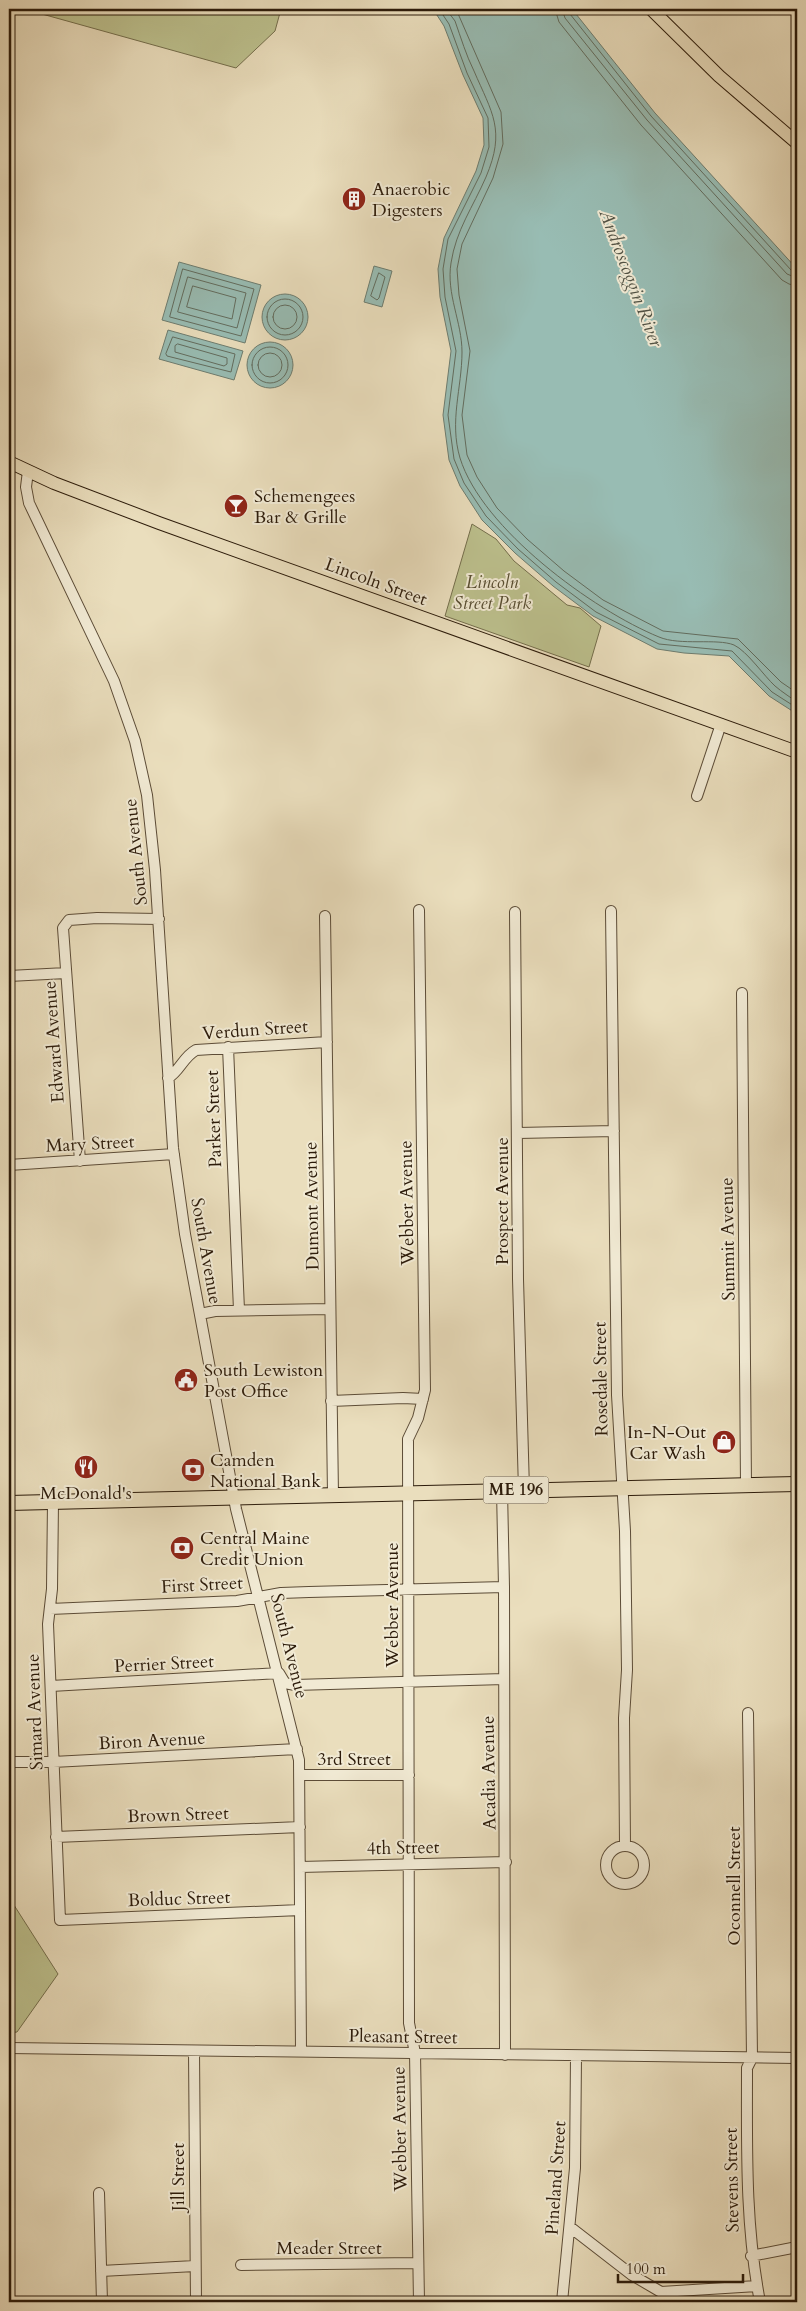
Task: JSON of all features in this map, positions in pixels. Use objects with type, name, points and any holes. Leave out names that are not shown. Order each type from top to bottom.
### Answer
[{"type":"highway","name":"ME 196","points":[[9,1503],[797,1484]]},
{"type":"main road","points":[[651,9],[719,76],[797,143]]},
{"type":"main road","name":"Lincoln Street","points":[[9,462],[159,523],[797,752]]},
{"type":"street","name":"South Avenue","points":[[28,471],[26,487],[29,503],[99,648],[135,741],[150,817],[159,919],[174,1154],[200,1314],[235,1499],[297,1749],[300,1775],[299,1974],[301,2051]]},
{"type":"street","points":[[697,796],[721,724]]},
{"type":"street","name":"Webber Avenue","points":[[419,910],[426,1390],[418,1418],[408,1439],[407,1493],[409,2023],[415,2053],[420,2302]]},
{"type":"street","name":"Rosedale Street","points":[[611,911],[617,1395],[625,1531],[627,1670],[624,1718],[625,1845]]},
{"type":"street","name":"Prospect Avenue","points":[[515,912],[518,1279],[524,1490]]},
{"type":"street","name":"Dumont Avenue","points":[[326,916],[326,1042],[333,1495]]},
{"type":"street","name":"Edward Avenue","points":[[80,1161],[63,928],[67,922],[85,918],[159,919]]},
{"type":"street","points":[[9,976],[66,973]]},
{"type":"street","name":"Summit Avenue","points":[[742,993],[746,1485]]},
{"type":"street","name":"Verdun Street","points":[[168,1078],[175,1074],[188,1055],[196,1050],[326,1042]]},
{"type":"street","name":"Parker Street","points":[[228,1047],[239,1310]]},
{"type":"street","points":[[518,1133],[614,1131]]},
{"type":"street","name":"Mary Street","points":[[9,1165],[174,1154]]},
{"type":"street","points":[[200,1314],[239,1310],[330,1309]]},
{"type":"street","points":[[331,1401],[423,1399]]},
{"type":"street","name":"Acadia Avenue","points":[[502,1490],[506,1862],[505,2055]]},
{"type":"street","name":"Simard Avenue","points":[[53,1502],[48,1624],[60,1920]]},
{"type":"street","name":"First Street","points":[[50,1609],[237,1601],[290,1593],[504,1587]]},
{"type":"street","points":[[279,1673],[285,1682],[294,1685],[504,1679]]},
{"type":"street","name":"Perrier Street","points":[[51,1686],[279,1673]]},
{"type":"street","name":"Oconnell Street","points":[[748,1713],[752,2058]]},
{"type":"street","name":"Biron Avenue","points":[[9,1762],[53,1762],[297,1749]]},
{"type":"street","name":"3rd Street","points":[[300,1775],[409,1775]]},
{"type":"street","name":"Brown Street","points":[[56,1836],[300,1826]]},
{"type":"street","name":"4th Street","points":[[300,1867],[506,1862]]},
{"type":"street","name":"Bolduc Street","points":[[60,1920],[300,1910]]},
{"type":"street","name":"Pleasant Street","points":[[9,2048],[797,2058]]},
{"type":"street","name":"Jill Street","points":[[194,2051],[196,2302]]},
{"type":"street","name":"Pineland Street","points":[[562,2302],[570,2227],[576,2136],[576,2056]]},
{"type":"street","name":"Stevens Street","points":[[752,2058],[747,2068],[746,2136],[751,2256],[760,2302]]},
{"type":"street","points":[[99,2193],[102,2302]]},
{"type":"street","points":[[570,2227],[662,2297],[757,2286]]},
{"type":"street","points":[[751,2256],[797,2247]]},
{"type":"street","name":"Meader Street","points":[[241,2265],[418,2263]]},
{"type":"street","points":[[101,2271],[195,2266]]},
{"type":"green space","points":[[24,9],[281,9],[275,31],[236,68]]},
{"type":"green space","name":"Lincoln Street Park","points":[[472,524],[496,539],[514,561],[567,605],[580,608],[601,626],[589,667],[445,616]]},
{"type":"green space","points":[[9,1902],[12,1902],[58,1974],[17,2032],[9,2033]]},
{"type":"water","name":"Androscoggin River","points":[[433,9],[572,9],[655,113],[797,269],[797,714],[769,696],[729,656],[657,649],[593,616],[553,586],[515,553],[482,520],[460,486],[449,460],[443,415],[451,351],[440,297],[438,269],[444,238],[476,171],[484,145],[483,118],[463,75],[444,26]]},
{"type":"water","points":[[179,262],[261,285],[245,343],[162,320]]},
{"type":"water","points":[[374,266],[392,271],[382,307],[364,302]]},
{"type":"water","points":[[280,294],[290,294],[304,304],[308,317],[304,330],[298,336],[290,340],[280,340],[266,330],[262,322],[262,312],[272,298]]},
{"type":"water","points":[[168,330],[243,351],[234,380],[159,359]]},
{"type":"water","points":[[265,342],[275,342],[289,352],[293,365],[289,378],[283,384],[275,388],[265,388],[251,378],[247,370],[247,360],[257,346]]},
{"type":"place","name":"Anaerobic Digesters","points":[[354,199]]},
{"type":"place","name":"Schemengees Bar & Grille","points":[[236,506]]},
{"type":"place","name":"South Lewiston Post Office","points":[[186,1380]]},
{"type":"place","name":"In-N-Out Car Wash","points":[[724,1442]]},
{"type":"place","name":"McDonald's","points":[[86,1467]]},
{"type":"place","name":"Camden National Bank","points":[[193,1470]]},
{"type":"place","name":"Central Maine Credit Union","points":[[182,1548]]}]
